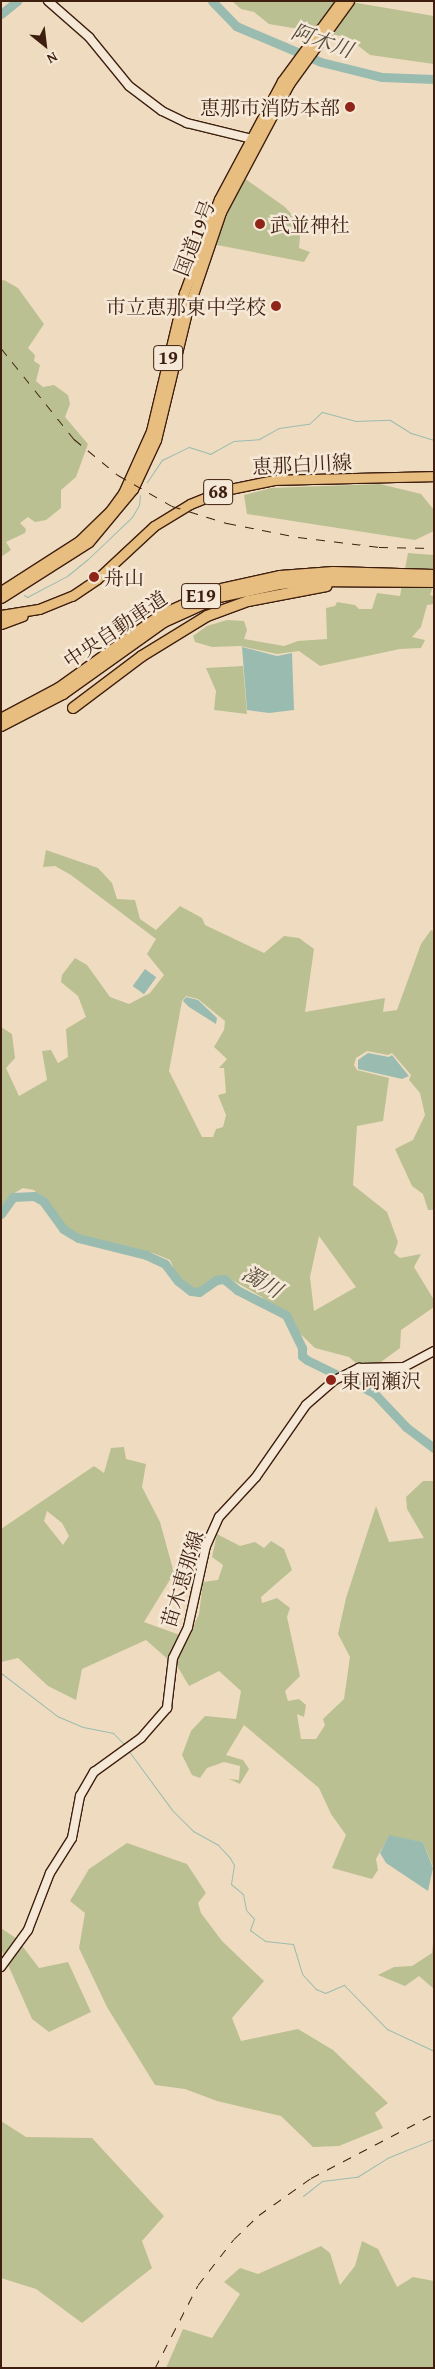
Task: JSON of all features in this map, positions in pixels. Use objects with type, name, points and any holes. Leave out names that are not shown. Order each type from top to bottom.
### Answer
[{"type":"highway","name":"中央自動車道","points":[[1,719],[59,688],[161,616],[217,590],[280,576],[333,572],[434,575]]},
{"type":"highway","name":"中央自動車道","points":[[1,726],[45,705],[148,633],[201,604],[243,591],[280,584],[380,579],[434,582]]},
{"type":"highway","points":[[73,708],[142,656],[207,616],[274,595],[380,579]]},
{"type":"main road","points":[[48,1],[90,36],[129,86],[162,111],[187,124],[254,140]]},
{"type":"main road","name":"国道19号","points":[[1,591],[91,531],[110,511],[134,473],[151,431],[176,325],[203,239],[219,198],[286,83],[341,1]]},
{"type":"main road","name":"国道19号","points":[[286,83],[350,1]]},
{"type":"main road","name":"国道19号","points":[[1,598],[89,542],[133,489],[156,440],[187,312],[208,247],[221,212],[254,140]]},
{"type":"main road","name":"恵那白川線","points":[[1,616],[39,609],[63,601],[90,585],[143,535],[178,510],[225,490],[274,480],[434,476]]},
{"type":"main road","name":"68","points":[[1,624],[39,609]]},
{"type":"main road","name":"苗木恵那線","points":[[1,1967],[28,1930],[50,1873],[72,1838],[81,1793],[99,1767],[154,1725],[166,1708],[173,1658],[188,1627],[206,1546],[219,1517],[256,1477],[306,1405],[335,1380],[347,1372],[359,1368],[404,1367],[434,1351]]},
{"type":"green space","points":[[232,1],[345,1],[434,16],[434,64],[370,55],[347,37],[269,24],[254,12],[241,9]]},
{"type":"green space","points":[[244,178],[285,207],[301,225],[299,248],[310,252],[304,262],[217,245],[222,226]]},
{"type":"green space","points":[[4,280],[18,288],[44,324],[28,348],[35,355],[34,361],[40,365],[36,381],[43,387],[54,385],[68,395],[70,404],[65,417],[88,444],[76,477],[61,490],[61,508],[46,520],[35,522],[28,517],[20,523],[26,529],[25,533],[6,542],[11,550],[1,557],[1,281]]},
{"type":"green space","points":[[380,484],[421,494],[434,510],[434,531],[415,540],[247,514],[244,495],[271,488]]},
{"type":"green space","points":[[408,553],[434,555],[434,584],[430,595],[434,596],[434,604],[427,605],[421,627],[412,637],[425,640],[421,648],[400,649],[320,666],[299,651],[277,654],[240,646],[212,647],[195,642],[193,636],[207,626],[227,620],[244,621],[247,630],[244,639],[284,646],[298,641],[327,639],[326,608],[335,606],[337,602],[355,605],[359,609],[372,609],[377,593],[400,596]]},
{"type":"green space","points":[[243,666],[247,714],[214,710],[216,691],[206,668]]},
{"type":"green space","points":[[46,850],[98,868],[112,883],[117,899],[135,900],[140,919],[156,930],[180,906],[202,918],[205,925],[264,953],[284,936],[299,938],[314,949],[305,1012],[385,998],[383,1012],[397,1010],[421,944],[431,930],[434,931],[434,1210],[428,1210],[423,1194],[412,1186],[395,1149],[413,1140],[425,1115],[420,1093],[409,1080],[411,1075],[392,1053],[388,1055],[367,1051],[356,1058],[354,1065],[357,1070],[389,1078],[383,1121],[357,1126],[353,1185],[387,1212],[398,1242],[394,1253],[400,1258],[421,1254],[414,1267],[434,1300],[434,1307],[401,1330],[400,1348],[381,1362],[358,1365],[349,1357],[315,1348],[262,1297],[223,1275],[196,1290],[179,1280],[170,1260],[153,1253],[128,1250],[79,1237],[54,1219],[50,1207],[34,1190],[23,1188],[11,1195],[1,1209],[1,1027],[12,1034],[15,1058],[6,1068],[19,1096],[47,1080],[42,1051],[51,1050],[58,1063],[68,1057],[66,1029],[86,1017],[78,996],[61,982],[62,975],[75,958],[87,965],[110,997],[129,1004],[150,993],[164,975],[147,954],[156,939],[71,875],[55,866],[43,867]],"holes":[[[186,996],[198,999],[225,1021],[224,1030],[214,1047],[227,1059],[219,1068],[224,1068],[226,1093],[218,1095],[226,1115],[223,1127],[216,1129],[213,1137],[202,1137],[169,1071],[182,1001]],[[319,1236],[356,1287],[314,1311],[310,1277]]]},
{"type":"green space","points":[[124,1447],[126,1459],[146,1464],[142,1487],[160,1522],[174,1573],[144,1622],[188,1638],[199,1614],[203,1582],[218,1580],[223,1565],[212,1557],[217,1534],[240,1546],[255,1542],[264,1548],[271,1541],[284,1549],[292,1570],[261,1597],[262,1603],[277,1598],[290,1608],[287,1617],[300,1676],[285,1691],[288,1701],[299,1699],[306,1705],[304,1717],[297,1714],[301,1739],[316,1739],[325,1725],[323,1719],[344,1699],[350,1657],[338,1634],[346,1598],[376,1506],[389,1542],[424,1538],[407,1509],[406,1497],[423,1481],[434,1481],[434,1869],[423,1842],[389,1836],[376,1859],[378,1870],[372,1879],[332,1868],[346,1835],[331,1814],[319,1788],[244,1725],[226,1755],[243,1760],[249,1769],[240,1784],[229,1779],[239,1780],[240,1766],[224,1762],[207,1768],[200,1778],[192,1775],[182,1755],[191,1731],[205,1716],[236,1719],[241,1691],[219,1671],[189,1686],[179,1669],[146,1640],[82,1669],[76,1700],[48,1686],[18,1658],[1,1662],[1,1529],[94,1466],[104,1473],[111,1448]],"holes":[[[47,1511],[62,1523],[69,1536],[63,1545],[44,1521]]]},
{"type":"green space","points":[[127,1843],[187,1864],[206,1893],[198,1903],[201,1913],[222,1941],[264,1981],[232,2018],[241,2041],[298,2029],[333,2050],[388,2103],[375,2113],[383,2128],[339,2146],[313,2147],[281,2116],[217,2101],[185,2089],[155,2085],[107,2007],[79,1948],[85,1913],[70,1901],[89,1869]]},
{"type":"green space","points":[[1,1928],[17,1939],[39,1968],[68,1962],[91,2012],[49,2032],[32,2019],[1,1949]]},
{"type":"green space","points":[[434,1932],[434,1989],[419,1976],[405,1986],[378,1975],[394,1967],[412,1966],[432,1953]]},
{"type":"green space","points":[[1,2121],[26,2137],[92,2138],[164,2216],[142,2241],[152,2268],[82,2323],[36,2289],[1,2278]]},
{"type":"green space","points":[[362,2241],[378,2249],[397,2287],[413,2277],[434,2281],[434,2368],[166,2368],[183,2329],[212,2338],[240,2294],[224,2282],[240,2268],[258,2274],[321,2246],[330,2253],[340,2285],[355,2266]]},
{"type":"water","points":[[242,647],[277,656],[292,653],[294,710],[269,713],[247,710]]},
{"type":"water","points":[[145,969],[156,977],[144,994],[133,986]]},
{"type":"water","points":[[186,997],[198,1000],[217,1018],[216,1024],[189,1007],[183,1001]]},
{"type":"water","points":[[368,1053],[389,1057],[392,1055],[409,1076],[402,1079],[358,1069],[358,1060]]},
{"type":"water","points":[[389,1835],[423,1842],[433,1868],[428,1891],[386,1863],[380,1853]]},
{"type":"waterway","points":[[1,14],[17,1]]},
{"type":"waterway","name":"阿木川","points":[[212,1],[236,26],[321,62],[382,77],[434,79]]},
{"type":"waterway","points":[[147,482],[162,460],[189,447],[210,454],[233,441],[259,439],[279,428],[309,424],[322,412],[355,421],[390,420],[411,433],[434,440]]},
{"type":"waterway","points":[[24,595],[27,597],[67,576],[88,559],[132,517],[139,505],[140,495]]},
{"type":"waterway","name":"濁川","points":[[1,1214],[13,1197],[34,1196],[43,1201],[63,1229],[78,1238],[146,1255],[165,1264],[178,1281],[191,1291],[199,1292],[216,1280],[224,1279],[237,1290],[286,1315],[302,1348],[302,1356],[374,1393],[406,1427],[434,1448]]},
{"type":"waterway","points":[[1,1673],[57,1716],[83,1727],[113,1733],[125,1745]]},
{"type":"waterway","points":[[128,1750],[172,1810],[193,1831],[218,1845],[230,1858],[234,1865],[231,1884],[243,1894],[246,1910],[254,1919],[250,1930],[265,1941],[293,1944],[302,1974],[316,1989],[325,1993],[344,1985],[387,2029],[434,2051]]},
{"type":"waterway","points":[[303,2196],[322,2181],[357,2177],[387,2158],[434,2139]]},
{"type":"railway","points":[[1,348],[74,439],[118,475],[172,506],[227,523],[298,537],[379,547],[434,548]]},
{"type":"railway","points":[[155,2368],[198,2285],[234,2239],[259,2215],[311,2178],[434,2114]]},
{"type":"place","name":"恵那市消防本部","points":[[350,107]]},
{"type":"place","name":"武並神社","points":[[260,224]]},
{"type":"place","name":"市立恵那東中学校","points":[[276,306]]},
{"type":"place","name":"舟山","points":[[94,577]]},
{"type":"place","name":"東岡瀬沢","points":[[331,1380]]}]
